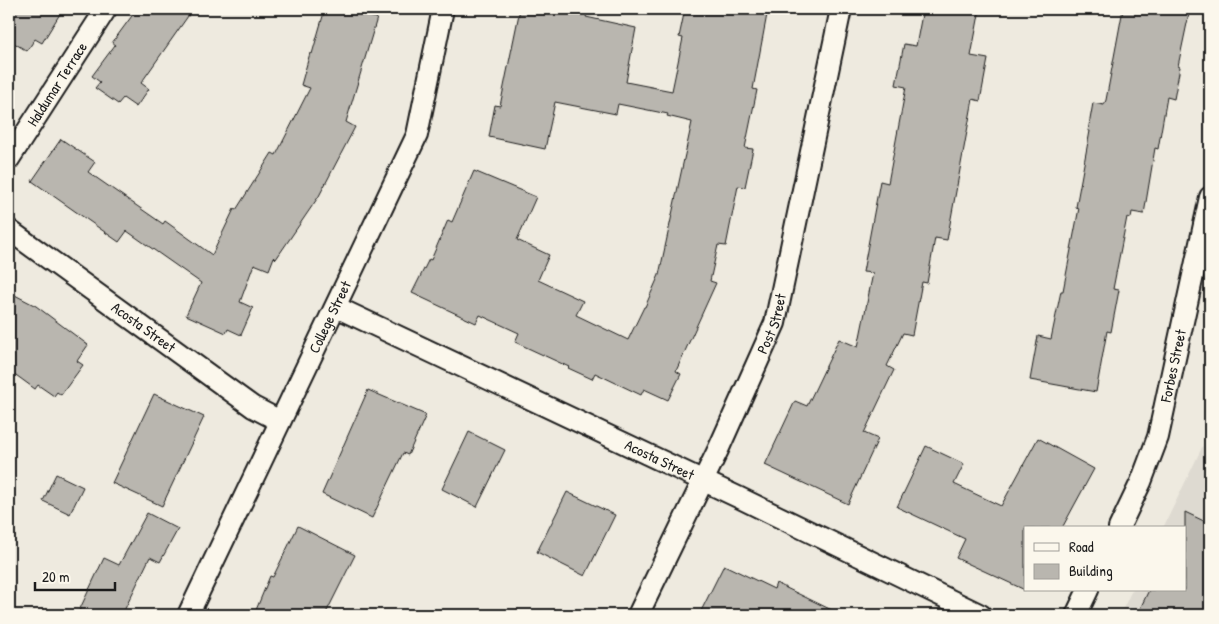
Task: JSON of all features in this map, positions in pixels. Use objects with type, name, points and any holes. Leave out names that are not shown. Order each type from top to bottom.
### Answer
[{"type":"street","name":"Haldumar Terrace","points":[[9,159],[106,9]]},
{"type":"street","name":"College Street","points":[[188,615],[417,135],[443,9]]},
{"type":"street","name":"Post Street","points":[[638,615],[703,481],[775,323],[841,9]]},
{"type":"street","name":"Forbes Street","points":[[1120,526],[1141,482],[1158,437],[1210,197]]},
{"type":"street","name":"Acosta Street","points":[[9,230],[253,407],[280,422]]},
{"type":"street","name":"Acosta Street","points":[[336,307],[981,615]]},
{"type":"street","points":[[1076,615],[1087,592]]},
{"type":"shaded area","points":[[1210,431],[1210,615],[1120,615],[1131,592],[1186,592],[1186,526],[1164,526]]},
{"type":"building","points":[[15,9],[63,9],[42,43],[35,39],[27,51],[9,40],[9,20]]},
{"type":"building","points":[[137,9],[193,9],[141,83],[149,89],[136,107],[123,98],[118,104],[95,88],[100,82],[92,76],[115,45],[112,43]]},
{"type":"building","points":[[325,9],[350,9],[377,18],[346,122],[355,127],[319,196],[276,259],[274,257],[269,270],[254,264],[240,302],[253,308],[241,335],[228,329],[226,333],[186,315],[201,283],[127,231],[119,242],[32,181],[61,139],[95,162],[88,172],[163,224],[165,221],[212,255],[234,209],[236,210],[272,153],[276,155],[310,88],[301,85]]},
{"type":"building","points":[[520,9],[588,9],[586,17],[636,28],[626,82],[672,91],[683,38],[679,37],[685,9],[768,9],[753,89],[757,90],[745,148],[753,149],[745,187],[738,186],[726,246],[718,245],[710,281],[716,283],[676,371],[681,374],[668,400],[644,389],[641,395],[595,373],[592,379],[515,342],[519,333],[480,315],[476,323],[412,293],[429,259],[431,260],[448,220],[452,222],[474,171],[536,197],[517,240],[549,255],[538,280],[583,301],[576,315],[628,340],[659,275],[692,122],[667,116],[668,114],[618,104],[616,114],[555,102],[545,149],[489,137],[495,105],[500,106]]},
{"type":"building","points":[[923,9],[980,9],[971,56],[988,59],[980,101],[973,99],[947,240],[935,238],[927,283],[922,282],[912,335],[903,333],[887,366],[894,370],[864,433],[878,439],[848,504],[765,465],[795,401],[807,406],[839,339],[858,347],[873,273],[863,272],[880,181],[888,183],[906,87],[896,85],[904,44],[916,46]]},
{"type":"building","points":[[1123,9],[1190,9],[1178,66],[1180,67],[1174,99],[1167,97],[1158,149],[1155,148],[1144,214],[1132,212],[1131,218],[1127,217],[1113,289],[1119,290],[1111,332],[1107,331],[1096,392],[1030,380],[1038,336],[1051,339],[1061,291],[1063,291],[1079,208],[1076,207],[1090,131],[1088,131],[1093,103],[1104,105],[1106,100]]},
{"type":"building","points":[[9,292],[36,306],[88,345],[77,361],[83,365],[61,395],[57,392],[54,396],[38,385],[35,389],[9,370]]},
{"type":"building","points":[[368,390],[426,415],[408,455],[403,453],[372,518],[322,494]]},
{"type":"building","points":[[154,394],[204,417],[162,506],[112,483]]},
{"type":"building","points":[[469,432],[505,450],[477,507],[442,489]]},
{"type":"building","points":[[1038,438],[1094,469],[1063,526],[1024,526],[1024,590],[956,558],[965,539],[897,507],[926,446],[964,464],[954,484],[1001,506]]},
{"type":"building","points":[[56,474],[83,487],[70,514],[43,501]]},
{"type":"building","points":[[567,492],[615,515],[585,576],[537,552]]},
{"type":"building","points":[[1185,512],[1210,524],[1210,615],[1137,615],[1148,592],[1186,592]]},
{"type":"building","points":[[147,513],[178,529],[160,562],[150,557],[122,615],[77,615],[104,558],[119,565]]},
{"type":"building","points":[[298,526],[355,555],[325,615],[254,615],[270,576],[273,577]]},
{"type":"building","points":[[724,565],[774,589],[776,583],[842,615],[699,615]]}]
